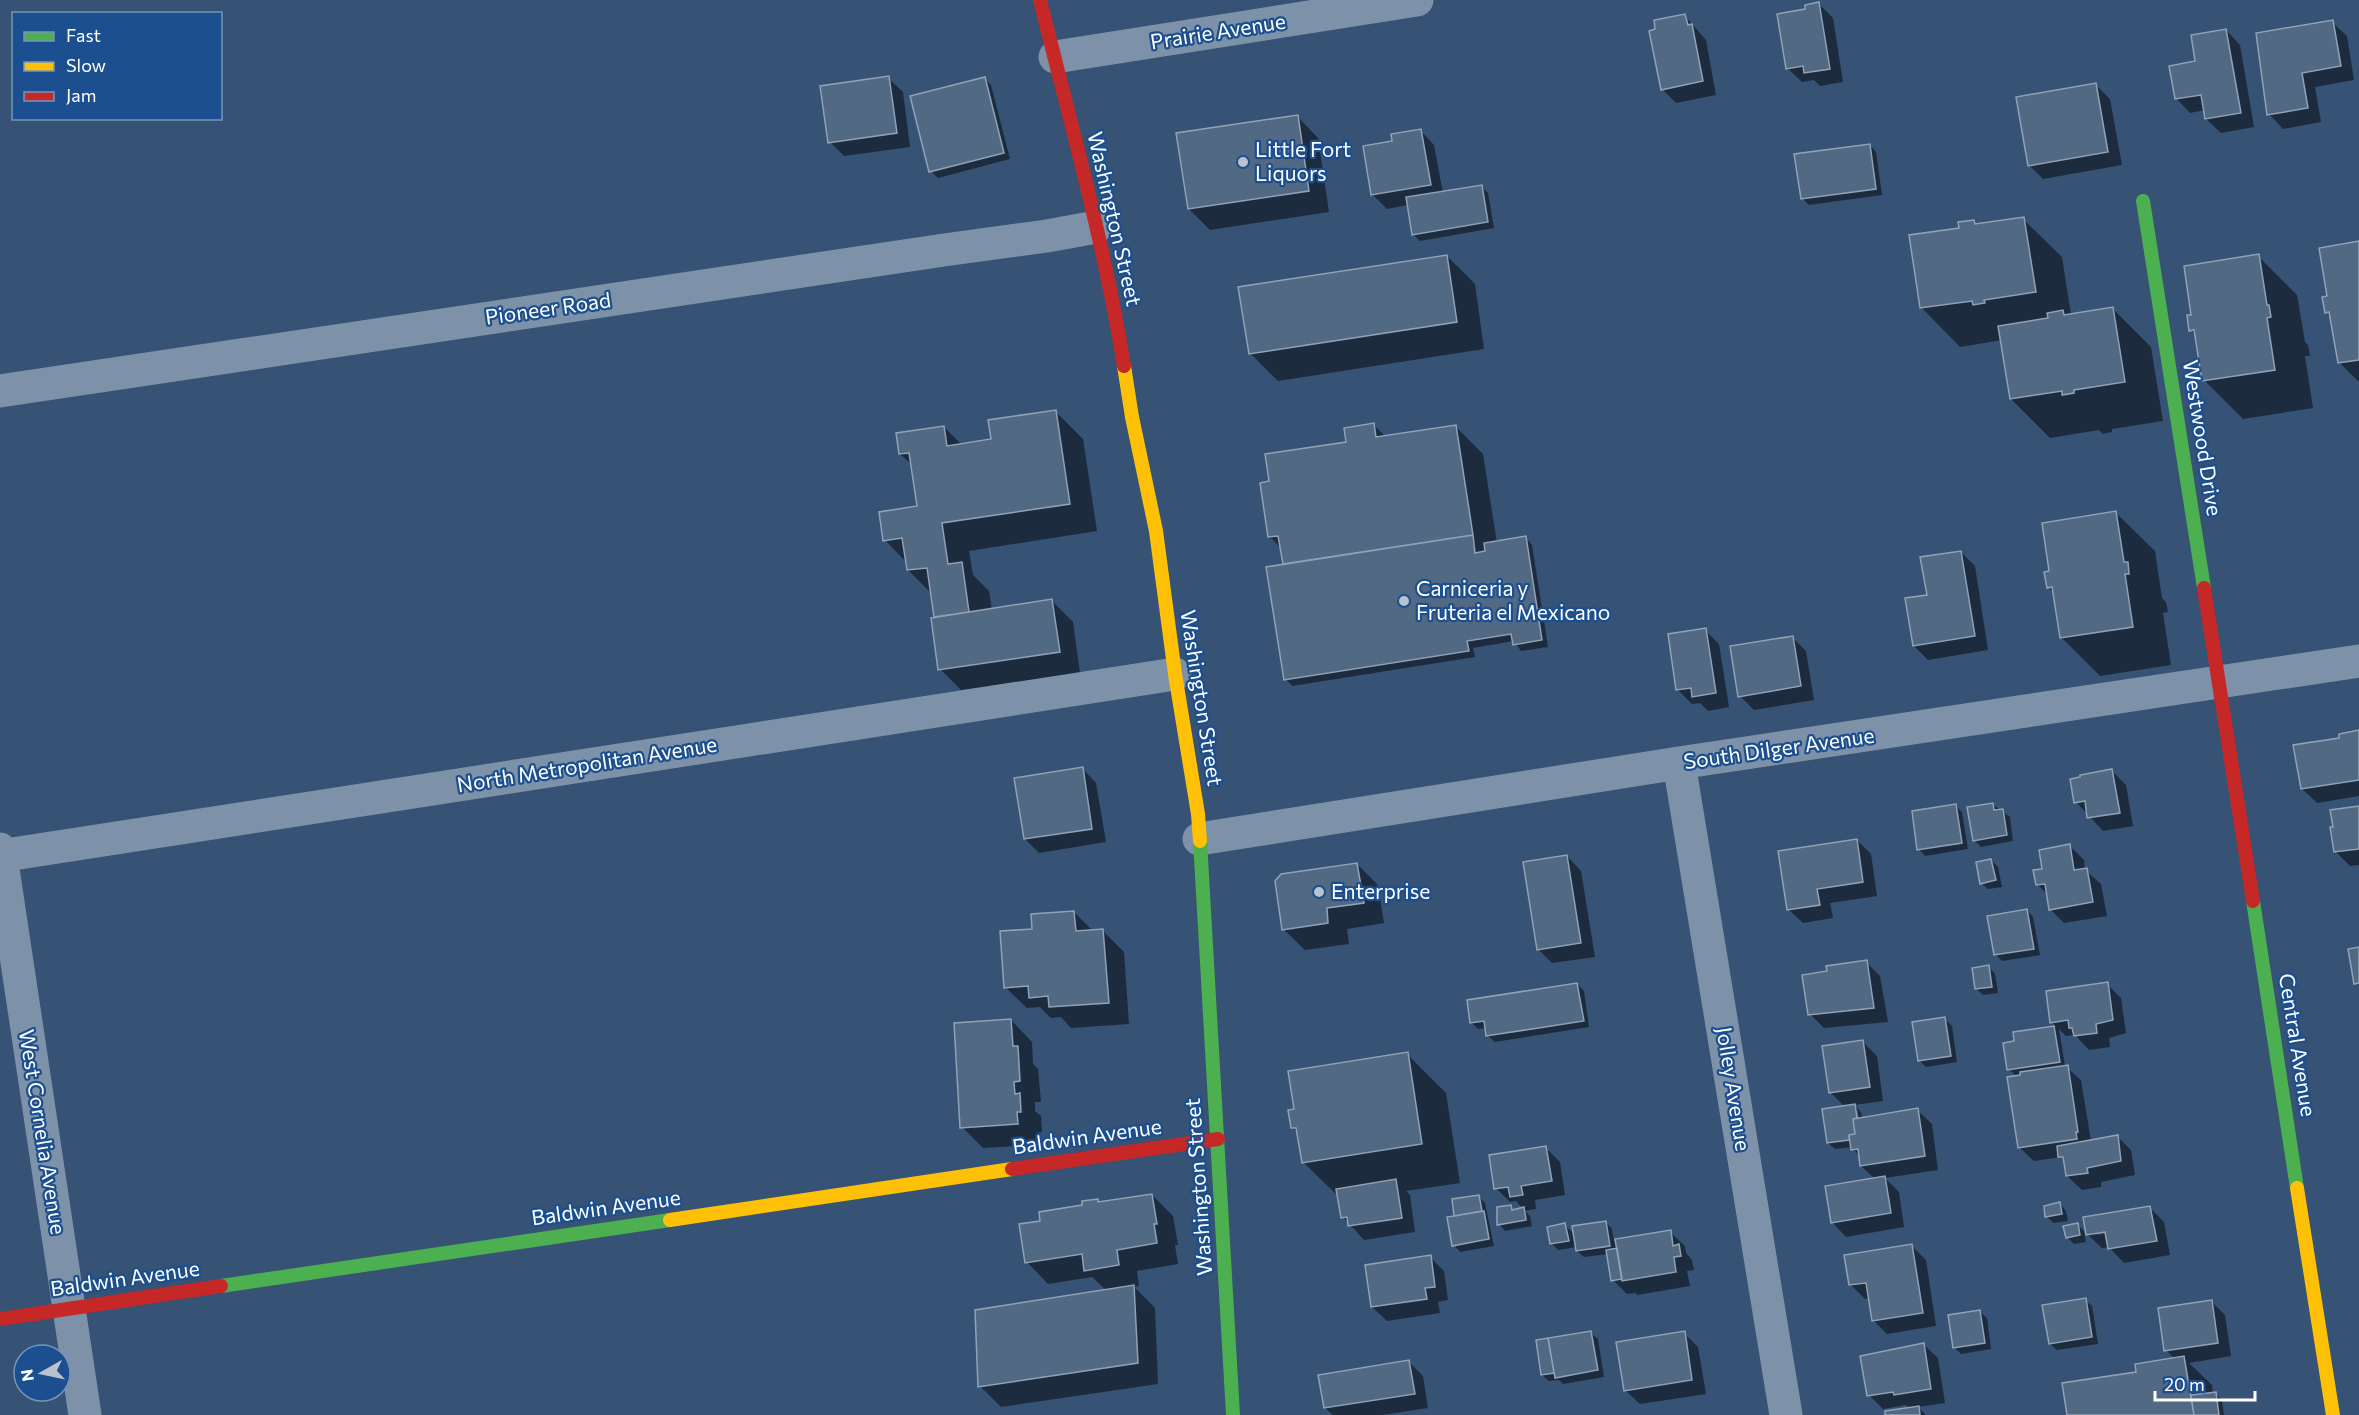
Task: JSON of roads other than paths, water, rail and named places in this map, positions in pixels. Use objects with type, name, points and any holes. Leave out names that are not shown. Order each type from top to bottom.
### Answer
[{"type":"street","name":"Washington Street","points":[[1040,0],[1096,227],[1117,323],[1132,417],[1156,531],[1175,674],[1198,814],[1233,1415]]},
{"type":"street","name":"Prairie Avenue","points":[[1055,57],[1417,0]]},
{"type":"street","name":"Westwood Drive","points":[[2143,201],[2220,682]]},
{"type":"street","name":"Pioneer Road","points":[[0,391],[1096,227]]},
{"type":"street","name":"South Dilger Avenue","points":[[1199,839],[1679,763],[2359,661]]},
{"type":"street","name":"North Metropolitan Avenue","points":[[0,854],[1175,674]]},
{"type":"street","name":"Central Avenue","points":[[2220,682],[2334,1415]]},
{"type":"street","name":"Jolley Avenue","points":[[1679,763],[1786,1415]]},
{"type":"street","name":"West Cornelia Avenue","points":[[0,854],[85,1415]]},
{"type":"street","name":"Baldwin Avenue","points":[[0,1319],[1218,1139]]},
{"type":"place","name":"Little Fort Liquors","points":[[1243,162]]},
{"type":"place","name":"Carniceria y Fruteria el Mexicano","points":[[1404,601]]},
{"type":"place","name":"Enterprise","points":[[1319,892]]}]
